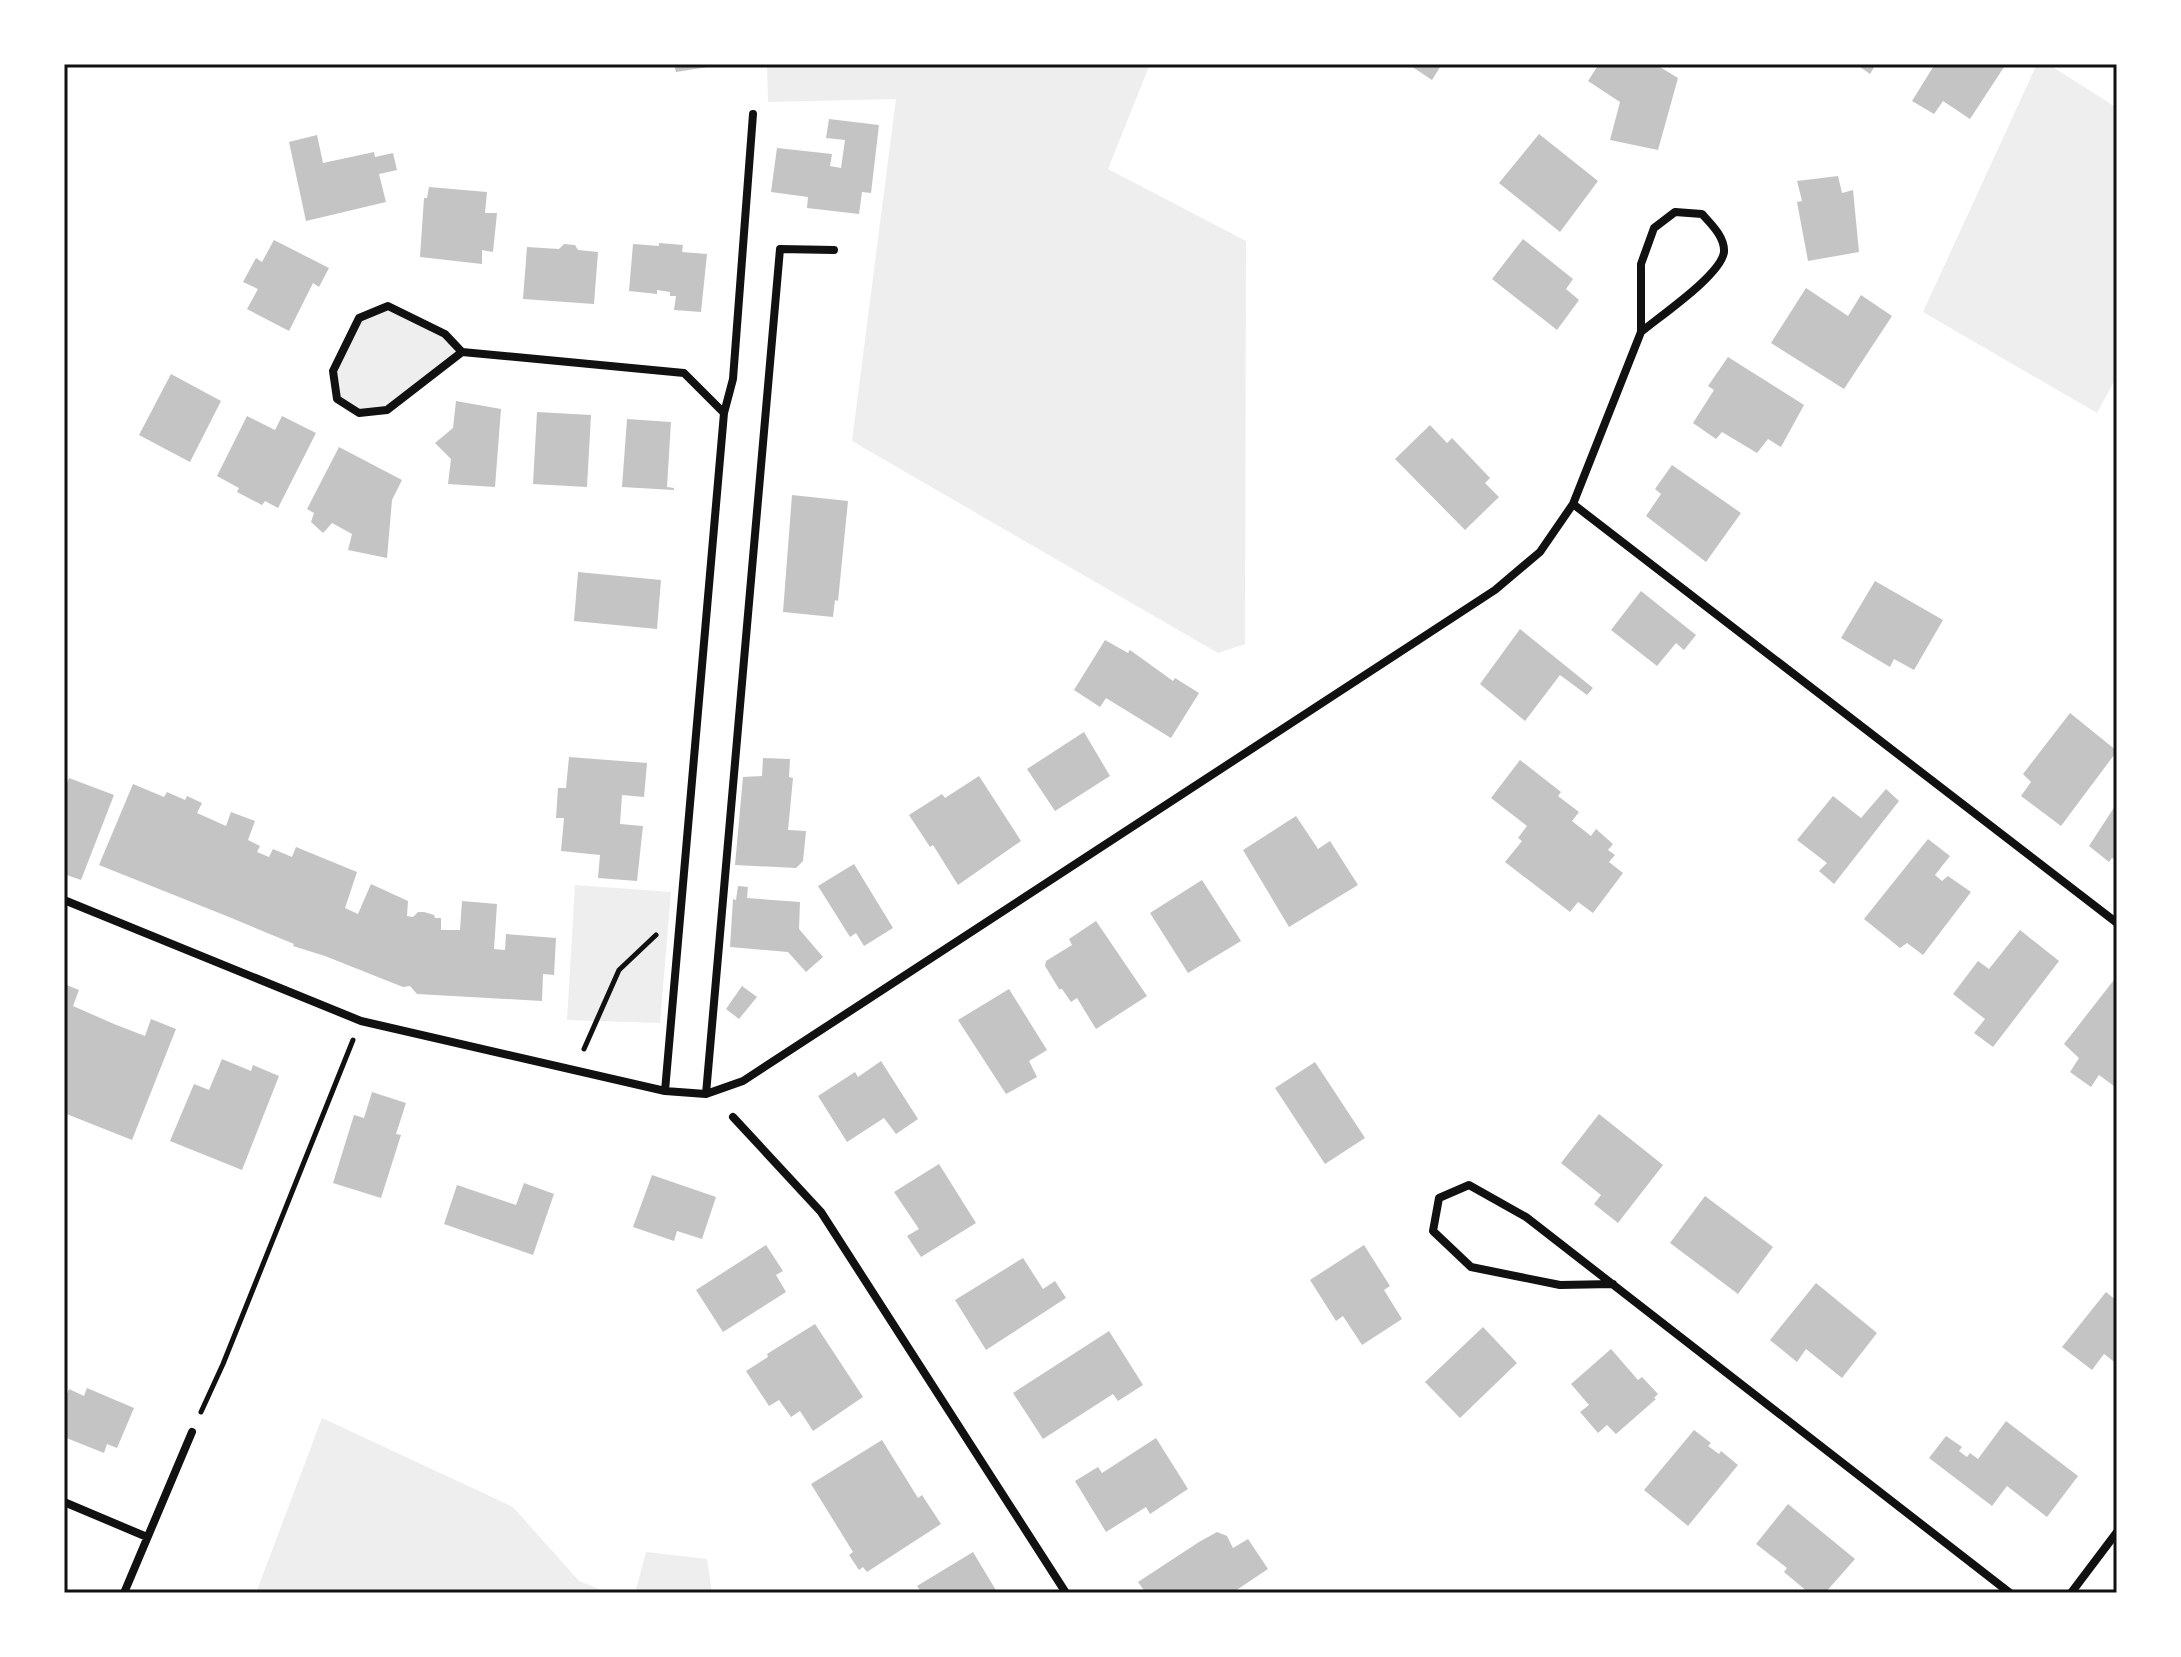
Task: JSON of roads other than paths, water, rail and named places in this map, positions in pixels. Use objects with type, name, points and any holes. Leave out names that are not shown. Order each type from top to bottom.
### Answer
[{"type":"street","points":[[665,1091],[724,413],[733,379],[753,114]]},
{"type":"street","points":[[64,900],[361,1021],[665,1091],[706,1094],[743,1081],[1495,590],[1540,552],[1573,504],[1641,332],[1641,264],[1654,228],[1675,212],[1702,214],[1721,238],[1724,253],[1714,271],[1641,332]]},
{"type":"street","points":[[706,1094],[780,249],[834,250]]},
{"type":"street","points":[[462,352],[387,410],[359,413],[337,399],[333,371],[359,318],[388,306],[445,334],[462,352],[684,373],[724,413]]},
{"type":"street","points":[[1573,504],[2117,923]]},
{"type":"street","points":[[733,1117],[821,1212],[1066,1593]]},
{"type":"street","points":[[1613,1284],[1560,1285],[1471,1267],[1433,1231],[1439,1198],[1469,1185],[1526,1217],[1613,1284],[2010,1593]]},
{"type":"street","points":[[124,1593],[192,1432]]},
{"type":"street","points":[[64,1502],[147,1537]]},
{"type":"street","points":[[2071,1593],[2117,1532]]}]
